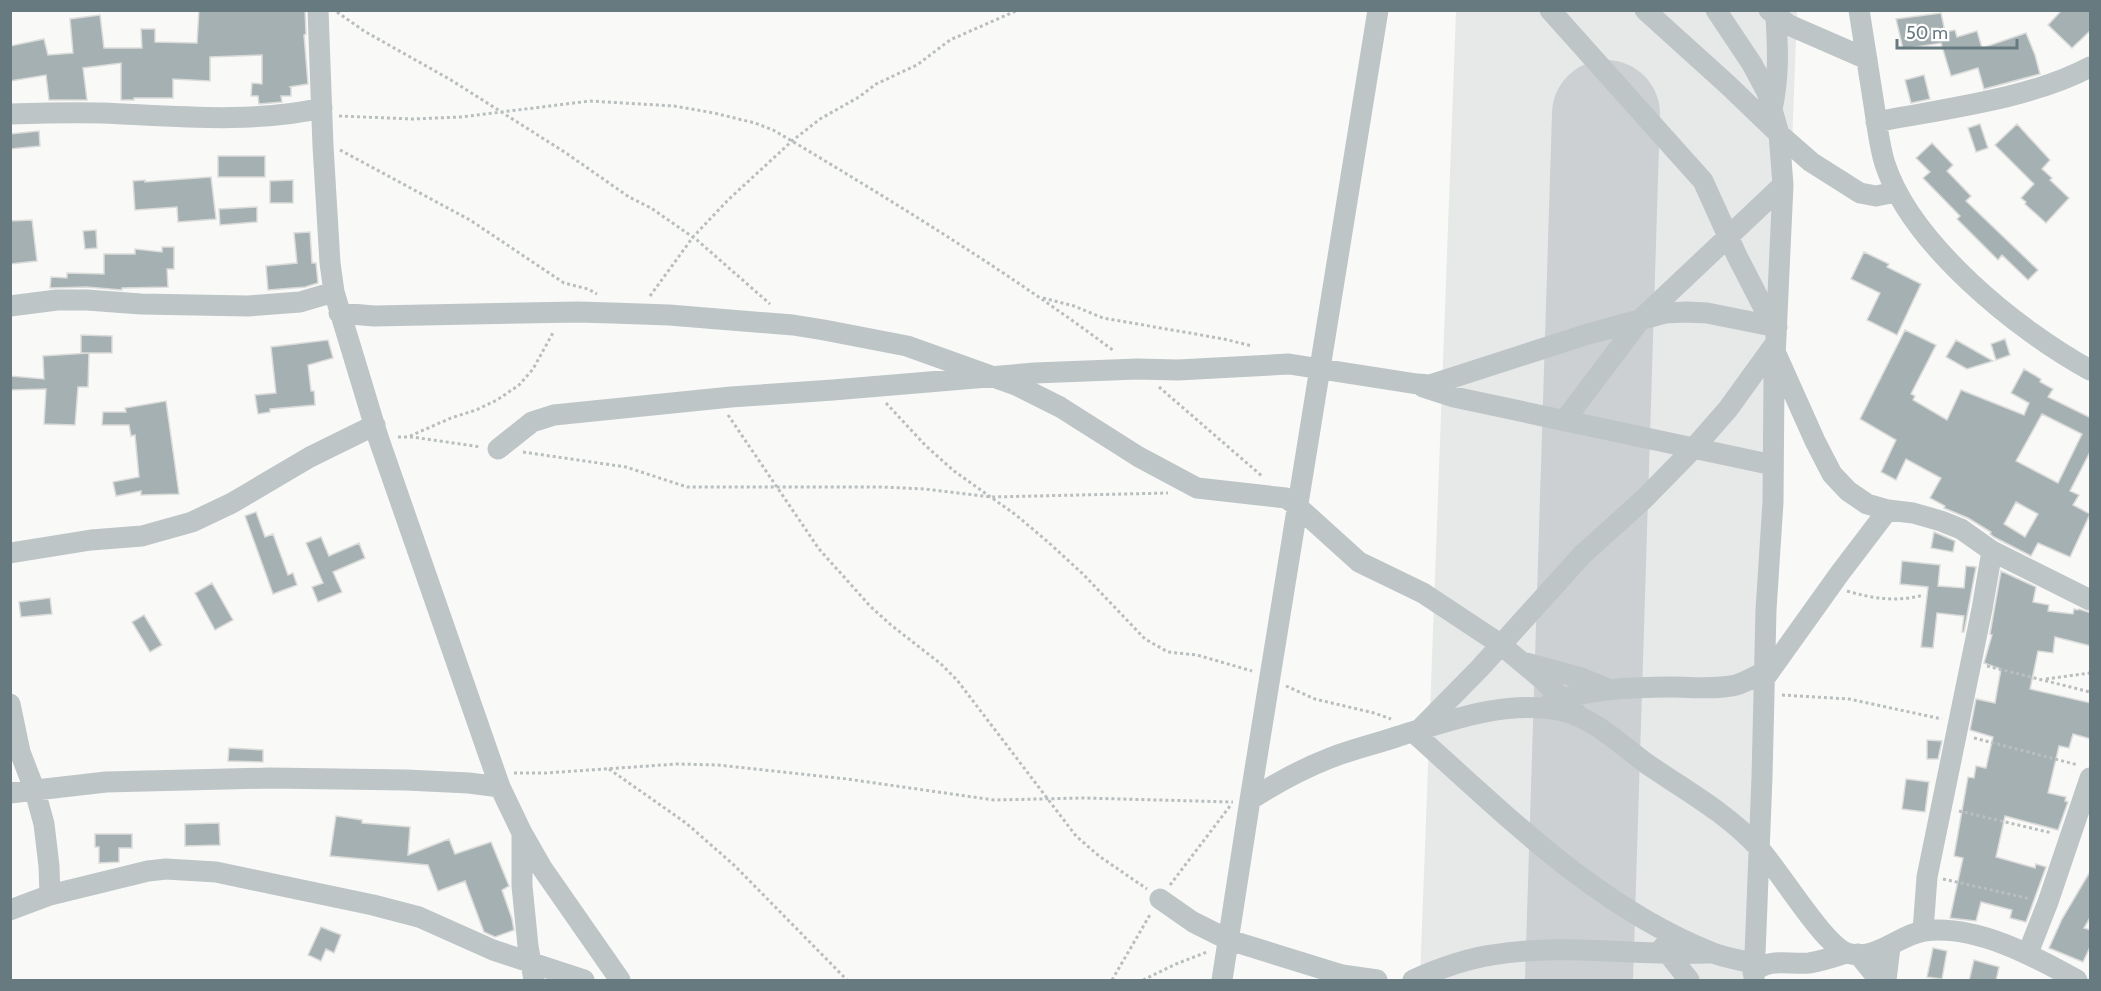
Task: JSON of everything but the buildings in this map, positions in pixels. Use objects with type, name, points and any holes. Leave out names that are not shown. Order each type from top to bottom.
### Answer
[{"type":"street","points":[[318,10],[322,141],[330,263],[337,303],[376,431],[498,780],[522,833],[542,868],[620,981]]},
{"type":"street","points":[[1222,981],[1269,679],[1291,502],[1320,369],[1378,10]]},
{"type":"street","points":[[1550,10],[1704,181],[1775,337],[1815,441],[1832,474],[1848,491],[1867,504],[1887,510],[1913,513],[1961,529],[1992,551],[2091,600]]},
{"type":"street","points":[[1644,10],[1811,162],[1860,193],[1876,196],[1896,192]]},
{"type":"street","points":[[1716,10],[1757,72],[1767,92],[1779,134],[1783,185],[1775,337],[1773,465],[1754,972]]},
{"type":"street","points":[[1859,10],[1884,162],[1896,192],[1931,241],[1968,280],[2043,341],[2091,370]]},
{"type":"street","points":[[1772,14],[1779,62],[1778,83],[1772,111]]},
{"type":"street","points":[[1772,14],[1812,36],[1867,59]]},
{"type":"street","points":[[1876,122],[1977,103],[2075,76],[2091,68]]},
{"type":"street","points":[[10,114],[256,116],[322,113]]},
{"type":"street","points":[[1564,421],[1641,319],[1783,185]]},
{"type":"street","points":[[10,306],[57,300],[248,306],[300,302],[337,303],[374,316],[567,312],[793,325],[907,346],[994,376],[1060,407],[1139,457],[1197,488],[1291,502],[1359,562],[1423,593],[1500,644],[1523,662],[1579,716],[1600,728],[1719,812],[1759,848],[1816,925],[1833,943],[1852,953],[1879,981]]},
{"type":"street","points":[[498,449],[532,422],[554,415],[994,376],[1085,370],[1178,370],[1289,364],[1430,385],[1515,356],[1641,319],[1687,312],[1733,317],[1775,337]]},
{"type":"street","points":[[1416,731],[1582,555],[1644,499],[1693,449],[1728,409],[1775,337]]},
{"type":"street","points":[[1417,384],[1454,397],[1773,465]]},
{"type":"street","points":[[10,553],[91,540],[142,536],[192,522],[232,503],[309,457],[376,431]]},
{"type":"street","points":[[1250,800],[1276,783],[1322,761],[1471,714],[1536,707],[1580,694],[1610,690],[1670,687],[1716,688],[1765,682],[1887,510]]},
{"type":"street","points":[[1923,931],[1927,877],[1992,551]]},
{"type":"street","points":[[1523,662],[1581,678],[1610,690]]},
{"type":"street","points":[[10,704],[20,752],[35,791],[46,841],[50,895]]},
{"type":"street","points":[[1536,707],[1579,716]]},
{"type":"street","points":[[1416,731],[1570,868],[1641,917],[1754,972]]},
{"type":"street","points":[[2028,953],[2070,837],[2087,773]]},
{"type":"street","points":[[10,793],[106,782],[270,778],[469,783],[498,780]]},
{"type":"street","points":[[522,833],[522,886],[533,972]]},
{"type":"street","points":[[10,910],[50,895],[148,871],[166,869],[216,872],[419,917],[493,950],[533,972],[584,981]]},
{"type":"street","points":[[1160,899],[1228,944],[1342,975],[1377,981]]},
{"type":"street","points":[[1641,917],[1689,981]]},
{"type":"street","points":[[1754,972],[1770,963],[1812,962],[1852,953],[1876,952],[1923,931],[1948,931],[1976,936],[2028,953],[2077,981]]},
{"type":"street","points":[[1886,981],[1890,947]]},
{"type":"street","points":[[1413,981],[1459,963],[1490,955],[1527,951],[1669,954],[1713,952]]},
{"type":"path","points":[[335,10],[364,31],[451,80],[566,153],[629,197],[651,208],[693,237],[793,325]]},
{"type":"path","points":[[322,141],[470,220],[564,283],[596,293],[631,314],[693,237],[735,193],[820,119],[859,97],[876,84],[917,65],[950,40],[1018,10]]},
{"type":"path","points":[[322,113],[428,119],[590,102],[674,106],[755,123],[792,141],[937,230],[1039,297],[1137,369],[1248,462],[1291,502]]},
{"type":"path","points":[[1039,297],[1074,306],[1103,318],[1224,339],[1259,349]]},
{"type":"path","points":[[408,437],[481,408],[519,385],[533,369],[567,312]]},
{"type":"path","points":[[872,387],[925,445],[954,471],[1048,542],[1083,574],[1145,639],[1168,652],[1238,665],[1315,699],[1386,717],[1416,731]]},
{"type":"path","points":[[717,399],[819,549],[870,606],[941,664],[957,680],[1076,836],[1099,856],[1160,899]]},
{"type":"path","points":[[376,431],[549,454],[626,467],[687,487],[925,489],[991,497],[1174,493]]},
{"type":"path","points":[[1831,586],[1881,600],[1898,600],[1924,595]]},
{"type":"path","points":[[1971,663],[2091,692]]},
{"type":"path","points":[[2044,679],[2091,673]]},
{"type":"path","points":[[1765,682],[1803,695],[1849,699],[1956,728],[2087,773]]},
{"type":"path","points":[[498,780],[608,768],[676,764],[718,765],[794,772],[994,800],[1083,798],[1232,802],[1250,800]]},
{"type":"path","points":[[608,768],[686,823],[727,859],[847,981]]},
{"type":"path","points":[[1940,807],[2070,837]]},
{"type":"path","points":[[1927,877],[1956,881],[2048,902]]},
{"type":"path","points":[[1143,981],[1228,944]]},
{"type":"shaded area","points":[[1456,11],[1797,11],[1761,980],[1420,980]]},
{"type":"runway","points":[[1579,980],[1606,114]]}]
